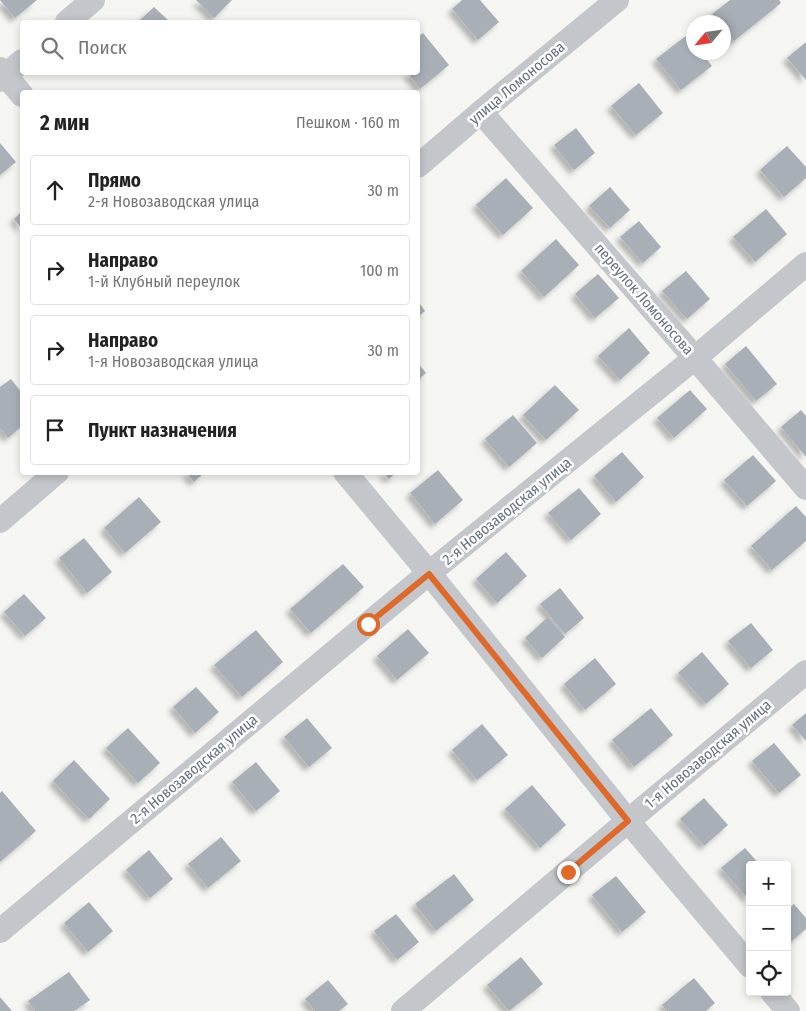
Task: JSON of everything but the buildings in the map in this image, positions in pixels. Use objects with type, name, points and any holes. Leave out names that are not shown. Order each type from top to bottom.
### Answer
[{"type":"street","points":[[69,20],[93,0]]},
{"type":"street","name":"улица Ломоносова","points":[[420,164],[617,0]]},
{"type":"street","points":[[7,71],[20,92]]},
{"type":"street","name":"переулок Ломоносова","points":[[481,112],[696,358],[806,488]]},
{"type":"street","name":"2-я Новозаводская улица","points":[[0,931],[429,574],[696,358],[806,264]]},
{"type":"street","points":[[0,521],[54,475]]},
{"type":"street","points":[[347,475],[628,821],[746,961]]},
{"type":"street","name":"1-я Новозаводская улица","points":[[403,1011],[806,672]]},
{"type":"street","points":[[775,996],[788,1011]]},
{"type":"route","points":[[368,624],[429,574],[628,821],[568,872]]}]
